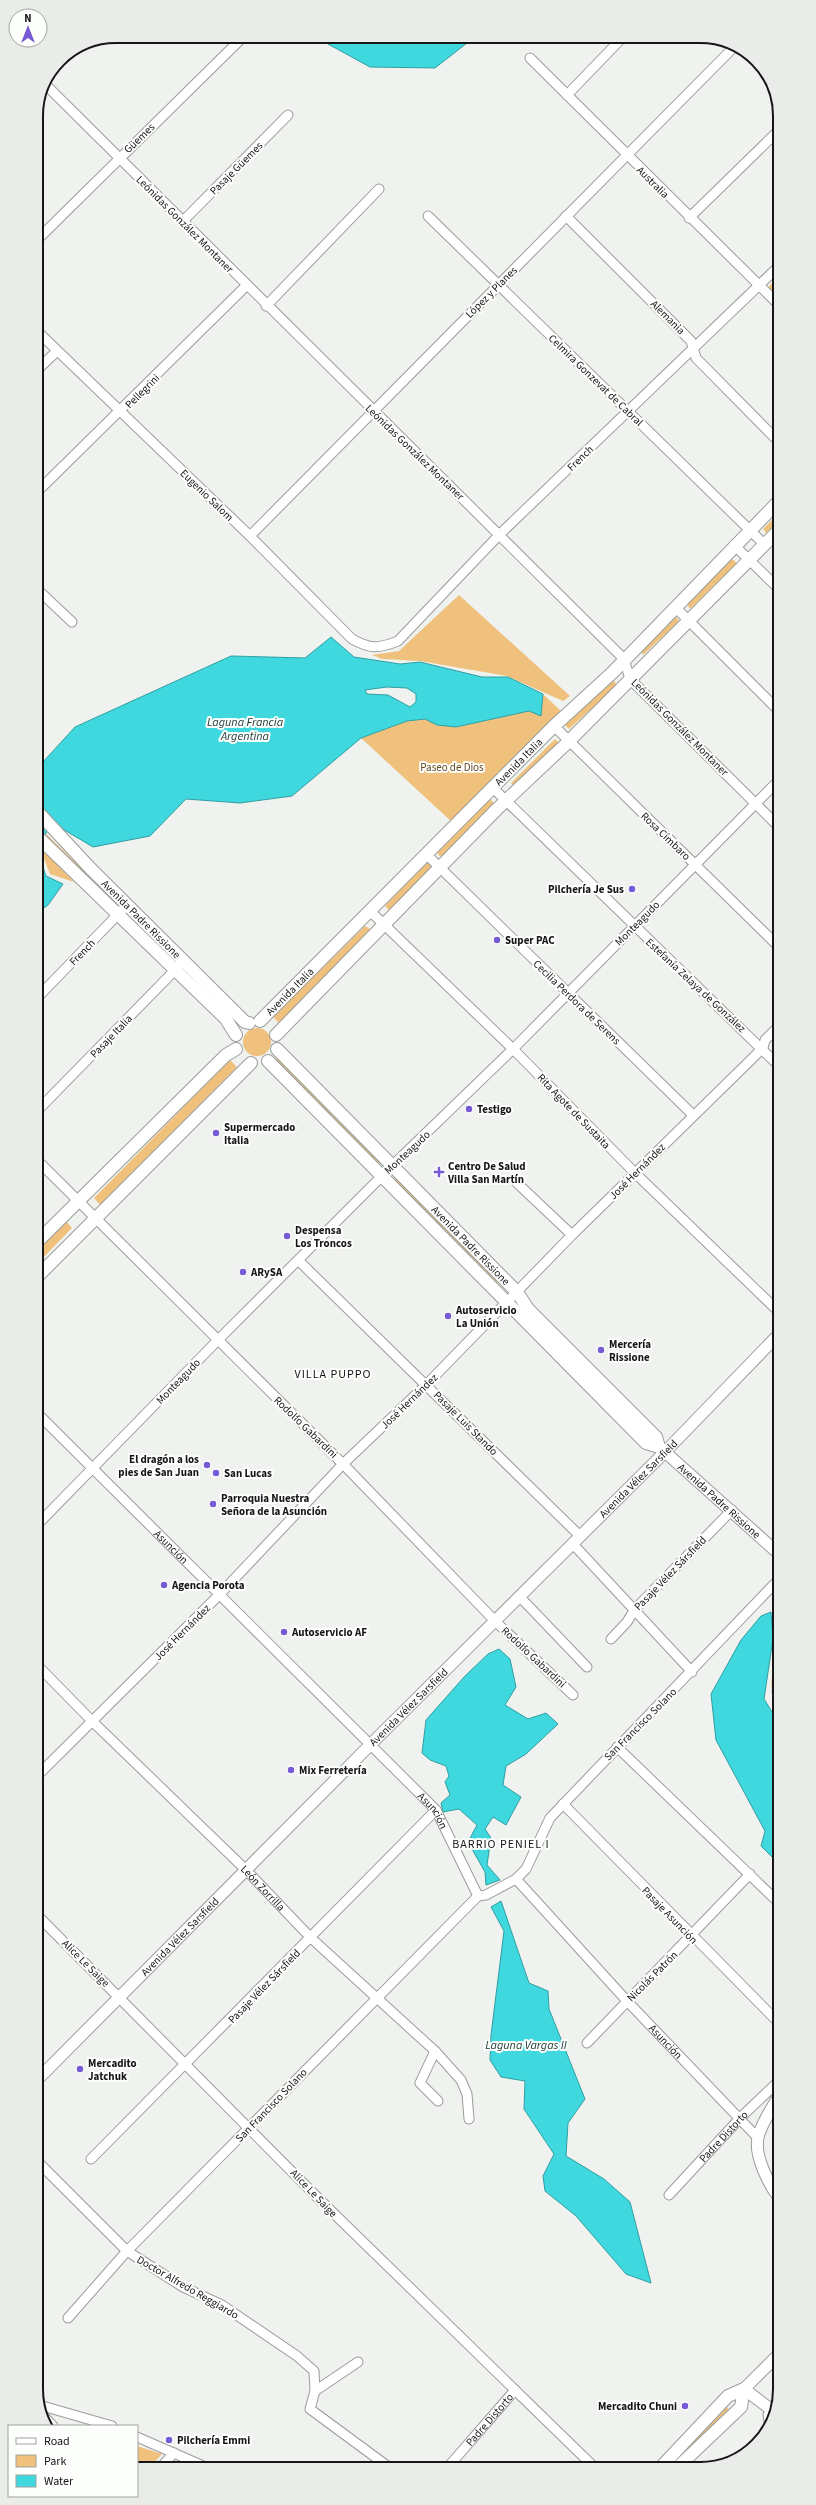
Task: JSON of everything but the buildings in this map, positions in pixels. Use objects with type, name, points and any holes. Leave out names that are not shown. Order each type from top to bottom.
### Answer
[{"type":"main road","name":"Avenida Italia","points":[[254,1022],[370,911],[554,726],[676,608],[734,545],[773,507]]},
{"type":"main road","name":"Avenida Italia","points":[[276,1034],[440,866],[505,801],[568,742],[687,620],[773,536]]},
{"type":"main road","name":"Avenida Padre Rissione","points":[[43,817],[127,905],[184,960],[244,1022],[254,1022]]},
{"type":"main road","name":"Avenida Padre Rissione","points":[[43,842],[117,916],[226,1019],[236,1035]]},
{"type":"main road","points":[[254,1022],[268,1025],[276,1034],[277,1049],[268,1061],[259,1064],[251,1063],[241,1058],[236,1049],[236,1035],[242,1027],[254,1022]]},
{"type":"main road","points":[[43,1236],[226,1055],[236,1049]]},
{"type":"main road","name":"Avenida Padre Rissione","points":[[277,1049],[517,1292],[528,1309],[656,1437],[662,1450]]},
{"type":"main road","name":"Avenida Padre Rissione","points":[[268,1061],[506,1303],[646,1442],[662,1450]]},
{"type":"main road","points":[[43,1271],[251,1063]]},
{"type":"main road","points":[[682,2462],[741,2407],[744,2389]]},
{"type":"main road","points":[[666,2462],[728,2396],[744,2389]]},
{"type":"street","name":"Güemes","points":[[43,235],[237,43]]},
{"type":"street","points":[[567,95],[617,43]]},
{"type":"street","name":"López y Planes","points":[[250,536],[731,50]]},
{"type":"street","name":"Australia","points":[[530,58],[626,156],[773,299]]},
{"type":"street","name":"Leónidas González Montaner","points":[[49,87],[266,306],[500,534],[624,659],[630,679],[773,821]]},
{"type":"street","name":"Pasaje Güemes","points":[[183,221],[288,115]]},
{"type":"street","points":[[689,218],[773,136]]},
{"type":"street","points":[[266,306],[379,189]]},
{"type":"street","name":"Celmira Gonzevat de Cabral","points":[[428,216],[764,544]]},
{"type":"street","name":"Alemania","points":[[566,216],[691,341],[696,358],[773,436]]},
{"type":"street","name":"French","points":[[384,647],[398,641],[500,534],[773,272]]},
{"type":"street","name":"Pellegrini","points":[[43,487],[121,412],[246,286]]},
{"type":"street","name":"Eugenio Salom","points":[[43,337],[250,536],[352,639],[366,647],[384,647]]},
{"type":"street","points":[[43,365],[58,351]]},
{"type":"street","points":[[734,545],[773,583]]},
{"type":"street","points":[[43,594],[72,622]]},
{"type":"street","points":[[676,608],[773,705]]},
{"type":"street","name":"Rosa Címbaro","points":[[554,726],[568,742],[773,941]]},
{"type":"street","name":"Monteagudo","points":[[43,1519],[93,1470],[217,1341],[299,1261],[392,1166],[514,1049],[567,993],[773,785]]},
{"type":"street","name":"Estefanía Zelaya de González","points":[[493,788],[773,1059]]},
{"type":"street","name":"Cecilia Perdora de Serens","points":[[426,854],[440,866],[567,993],[693,1115]]},
{"type":"street","name":"French","points":[[43,992],[127,905]]},
{"type":"street","name":"Rita Agote de Sustaita","points":[[370,911],[514,1049],[635,1173],[773,1306]]},
{"type":"street","name":"Pasaje Italia","points":[[43,1105],[184,960]]},
{"type":"street","name":"José Hernández","points":[[43,1770],[219,1595],[343,1464],[427,1384],[572,1235],[763,1048],[765,1040],[773,1031]]},
{"type":"street","name":"Rodolfo Gabardini","points":[[43,1166],[97,1217],[217,1341],[343,1464],[495,1620],[573,1694]]},
{"type":"street","points":[[517,1183],[572,1235]]},
{"type":"street","name":"Pasaje Luis Stando","points":[[299,1261],[427,1384],[576,1540],[692,1672]]},
{"type":"street","name":"Avenida Vélez Sarsfield","points":[[43,2074],[576,1540],[662,1450],[773,1340]]},
{"type":"street","name":"Asunción","points":[[43,1419],[436,1810],[478,1896]]},
{"type":"street","name":"Avenida Padre Rissione","points":[[662,1450],[732,1510],[773,1548]]},
{"type":"street","name":"Pasaje Vélez Sársfield","points":[[611,1639],[627,1622],[635,1608],[732,1510]]},
{"type":"street","name":"San Francisco Solano","points":[[516,1879],[526,1869],[550,1818],[617,1747],[692,1672],[773,1585]]},
{"type":"street","points":[[519,1596],[587,1667]]},
{"type":"street","name":"León Zorrilla","points":[[43,1671],[92,1721],[247,1870],[311,1938],[435,2051],[461,2080],[467,2094],[469,2119]]},
{"type":"street","points":[[617,1747],[773,1897]]},
{"type":"street","name":"Pasaje Asunción","points":[[563,1804],[691,1936],[773,2017]]},
{"type":"street","name":"Pasaje Vélez Sársfield","points":[[91,2159],[187,2064],[436,1810]]},
{"type":"street","name":"Nicolás Patrón","points":[[587,2043],[750,1874]]},
{"type":"street","points":[[478,1896],[486,1895],[516,1879]]},
{"type":"street","name":"Asunción","points":[[516,1879],[627,2001],[741,2118],[758,2138]]},
{"type":"street","name":"San Francisco Solano","points":[[68,2318],[128,2251],[319,2055],[377,1999],[478,1896]]},
{"type":"street","name":"Alice Le Saige","points":[[43,1921],[250,2127],[321,2201],[589,2462]]},
{"type":"street","points":[[435,2051],[420,2084],[438,2101]]},
{"type":"street","name":"Padre Distorto","points":[[669,2195],[741,2118],[773,2087]]},
{"type":"street","name":"Padre Distorto","points":[[758,2138],[773,2109]]},
{"type":"street","points":[[758,2138],[758,2153],[773,2190]]},
{"type":"street","name":"Doctor Alfredo Reggiardo","points":[[43,2167],[128,2251],[183,2287],[222,2305],[297,2356],[314,2371],[315,2391],[310,2409],[382,2462]]},
{"type":"street","points":[[771,2407],[744,2389],[773,2360]]},
{"type":"street","points":[[315,2391],[358,2362]]},
{"type":"street","name":"Padre Distorto","points":[[456,2462],[515,2390]]},
{"type":"street","points":[[45,2407],[109,2425]]},
{"type":"street","points":[[138,2437],[194,2462]]},
{"type":"street","points":[[166,2462],[174,2453]]},
{"type":"green space","points":[[773,282],[773,292],[768,287]]},
{"type":"green space","points":[[773,519],[773,527],[766,533],[763,529]]},
{"type":"green space","points":[[732,559],[737,563],[690,609],[687,604]]},
{"type":"green space","points":[[459,595],[570,696],[563,701],[507,676],[420,661],[382,659],[372,655],[399,651]]},
{"type":"green space","points":[[676,617],[679,621],[643,655],[641,651]]},
{"type":"green space","points":[[613,680],[617,685],[569,729],[565,725]]},
{"type":"green space","name":"Paseo de Dios","points":[[543,694],[562,712],[453,823],[361,738],[407,721],[425,719],[437,725],[456,727],[529,711],[541,715]]},
{"type":"green space","points":[[555,739],[559,743],[514,787],[511,783]]},
{"type":"green space","points":[[490,799],[495,804],[441,857],[437,853]]},
{"type":"green space","points":[[43,831],[112,898],[111,900],[43,834]]},
{"type":"green space","points":[[43,850],[74,882],[50,874],[43,856]]},
{"type":"green space","points":[[427,862],[432,867],[390,911],[385,906]]},
{"type":"green space","points":[[365,926],[370,929],[281,1025],[273,1017]]},
{"type":"green space","points":[[257,1028],[267,1032],[271,1042],[267,1052],[257,1056],[247,1052],[243,1042],[247,1032]]},
{"type":"green space","points":[[277,1058],[380,1162],[378,1164],[275,1060]]},
{"type":"green space","points":[[230,1060],[237,1067],[100,1205],[94,1198]]},
{"type":"green space","points":[[398,1177],[499,1282],[496,1285],[392,1183]]},
{"type":"green space","points":[[66,1221],[72,1228],[43,1258],[43,1244]]},
{"type":"green space","points":[[773,1661],[773,1686],[771,1688]]},
{"type":"green space","points":[[727,2407],[730,2411],[679,2462],[672,2462]]},
{"type":"green space","points":[[138,2446],[162,2454],[155,2462],[138,2462]]},
{"type":"water","points":[[327,43],[467,43],[435,68],[370,67]]},
{"type":"water","name":"Laguna Francia Argentina","points":[[331,637],[354,657],[400,664],[420,662],[482,677],[508,677],[543,694],[541,716],[529,711],[456,727],[437,725],[425,719],[407,721],[361,738],[292,796],[240,803],[186,799],[150,836],[93,847],[56,825],[52,826],[43,837],[43,762],[75,727],[231,656],[305,658]],"holes":[[[387,687],[407,688],[416,694],[416,702],[410,707],[388,695],[367,694],[365,690]]]},
{"type":"water","points":[[43,867],[46,876],[63,884],[48,905],[43,909]]},
{"type":"water","points":[[771,1612],[773,1639],[764,1699],[773,1713],[773,1858],[761,1846],[765,1831],[716,1740],[711,1694],[741,1640],[761,1616]]},
{"type":"water","points":[[499,1649],[510,1659],[516,1687],[505,1705],[528,1719],[546,1713],[558,1724],[526,1754],[506,1766],[503,1785],[521,1797],[506,1825],[493,1817],[485,1829],[491,1838],[487,1865],[500,1880],[486,1885],[485,1872],[468,1842],[477,1825],[459,1809],[443,1812],[441,1803],[450,1795],[445,1782],[449,1776],[446,1766],[430,1760],[422,1753],[426,1720],[465,1676],[488,1654]]},
{"type":"water","name":"Laguna Vargas II","points":[[501,1901],[529,1983],[548,1991],[549,2009],[585,2099],[568,2123],[566,2156],[604,2179],[630,2202],[651,2283],[626,2274],[576,2216],[545,2191],[543,2176],[554,2154],[524,2109],[525,2081],[501,2077],[490,2060],[491,2035],[504,1931],[491,1907]]},
{"type":"place","name":"Pilchería Je Sus","points":[[632,889]]},
{"type":"place","name":"Super PAC","points":[[497,940]]},
{"type":"place","name":"Testigo","points":[[469,1109]]},
{"type":"place","name":"Supermercado Italia","points":[[216,1133]]},
{"type":"place","name":"Centro De Salud Villa San Martín","points":[[439,1172]]},
{"type":"place","name":"Despensa Los Troncos","points":[[287,1236]]},
{"type":"place","name":"ARySA","points":[[243,1272]]},
{"type":"place","name":"Autoservicio La Unión","points":[[448,1316]]},
{"type":"place","name":"Mercería Rissione","points":[[601,1350]]},
{"type":"place","name":"El dragón a los pies de San Juan","points":[[207,1465]]},
{"type":"place","name":"San Lucas","points":[[216,1473]]},
{"type":"place","name":"Parroquia Nuestra Señora de la Asunción","points":[[213,1504]]},
{"type":"place","name":"Agencia Porota","points":[[164,1585]]},
{"type":"place","name":"Autoservicio AF","points":[[284,1632]]},
{"type":"place","name":"Mix Ferretería","points":[[291,1770]]},
{"type":"place","name":"Mercadito Jatchuk","points":[[80,2069]]},
{"type":"place","name":"Mercadito Chuni","points":[[685,2406]]},
{"type":"place","name":"Pilchería Emmi","points":[[169,2440]]},
{"type":"district","name":"VILLA PUPPO","points":[[333,1374]]},
{"type":"district","name":"BARRIO PENIEL I","points":[[501,1844]]}]
